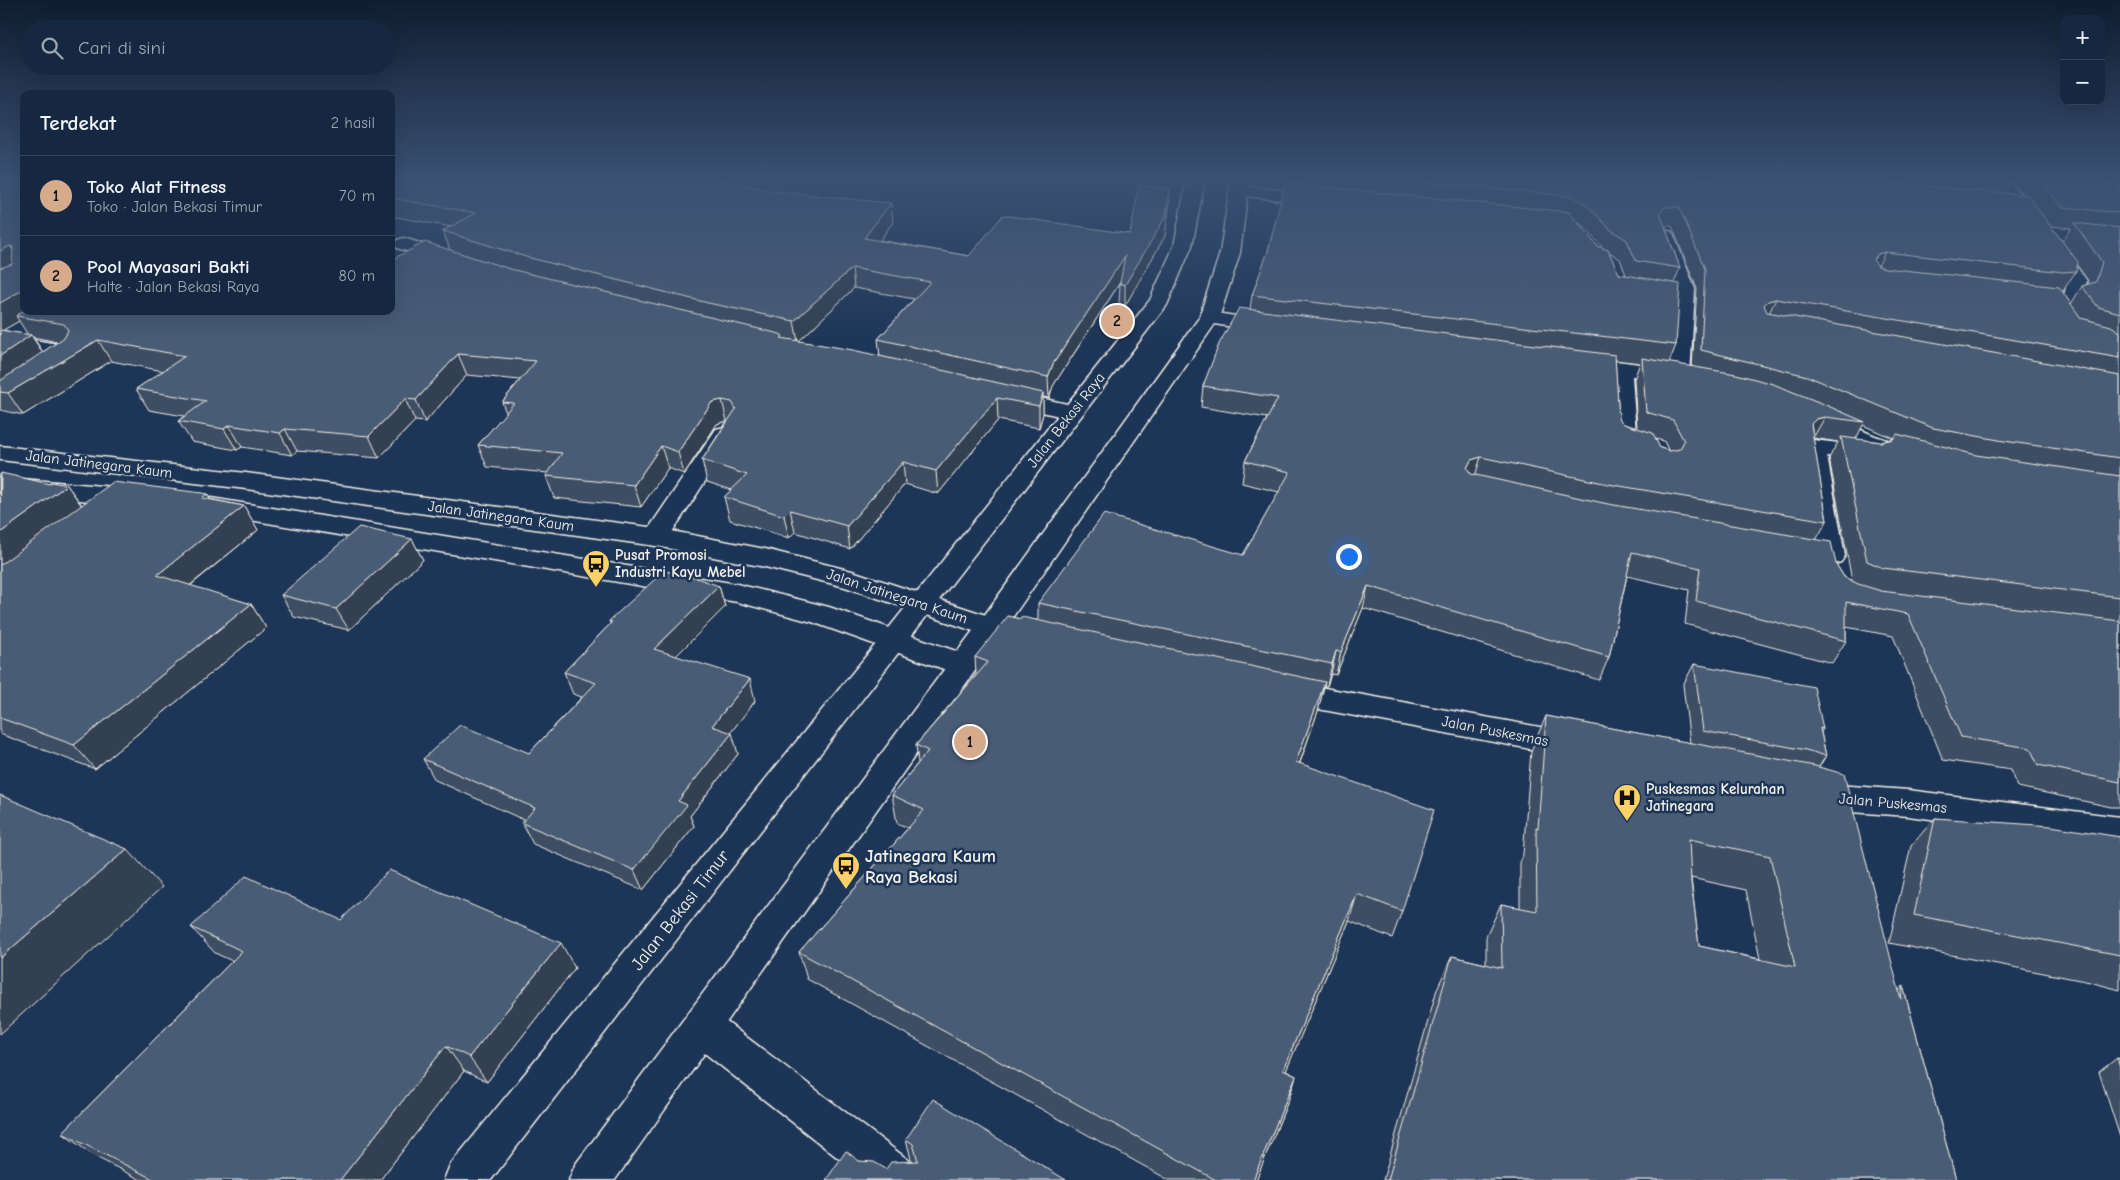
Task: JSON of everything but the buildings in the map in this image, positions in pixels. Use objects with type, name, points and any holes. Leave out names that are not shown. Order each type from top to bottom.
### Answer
[{"type":"street","name":"Jalan Bekasi Raya","points":[[895,640],[1160,301],[1183,246],[1185,234]]},
{"type":"street","points":[[590,1180],[963,665],[1005,630],[1209,318],[1230,253],[1233,234]]},
{"type":"street","points":[[1561,360],[1688,378],[1683,282],[1665,234]]},
{"type":"street","points":[[2011,295],[2059,308],[2074,298],[2077,281],[2054,234]]},
{"type":"street","points":[[404,244],[469,265]]},
{"type":"street","points":[[1621,289],[1685,298]]},
{"type":"street","points":[[1209,318],[1294,330]]},
{"type":"street","points":[[3,341],[29,326]]},
{"type":"street","points":[[0,400],[69,352],[3,341]]},
{"type":"street","points":[[1620,367],[1624,439],[1655,448],[1659,457]]},
{"type":"street","points":[[991,393],[1072,412]]},
{"type":"street","points":[[1803,410],[1867,441],[1920,458]]},
{"type":"street","points":[[656,537],[727,430]]},
{"type":"street","points":[[1803,551],[1834,569],[1813,447],[1868,455],[1871,454],[1867,441]]},
{"type":"street","name":"Jalan Jatinegara Kaum","points":[[0,454],[246,481],[656,537],[765,558],[852,580],[1005,630]]},
{"type":"street","points":[[218,507],[246,481]]},
{"type":"street","name":"Jalan Jatinegara Kaum","points":[[0,485],[161,500]]},
{"type":"street","points":[[92,518],[123,495]]},
{"type":"street","points":[[190,503],[737,593],[819,614],[963,665]]},
{"type":"street","name":"Jalan Bekasi Timur","points":[[465,1180],[895,640]]},
{"type":"street","name":"Jalan Puskesmas","points":[[1258,686],[1602,751]]},
{"type":"street","name":"Jalan Puskesmas","points":[[1782,784],[1835,799],[1880,800],[2025,817],[2120,831]]},
{"type":"street","points":[[702,1027],[900,1180]]},
{"type":"place","name":"Pool Mayasari Bakti","points":[[1117,321]]},
{"type":"place","name":"Pusat Promosi Industri Kayu Mebel","points":[[596,588]]},
{"type":"place","name":"Toko Alat Fitness","points":[[970,742]]},
{"type":"place","name":"Puskesmas Kelurahan Jatinegara","points":[[1627,822]]},
{"type":"place","name":"Jatinegara Kaum Raya Bekasi","points":[[846,890]]}]
